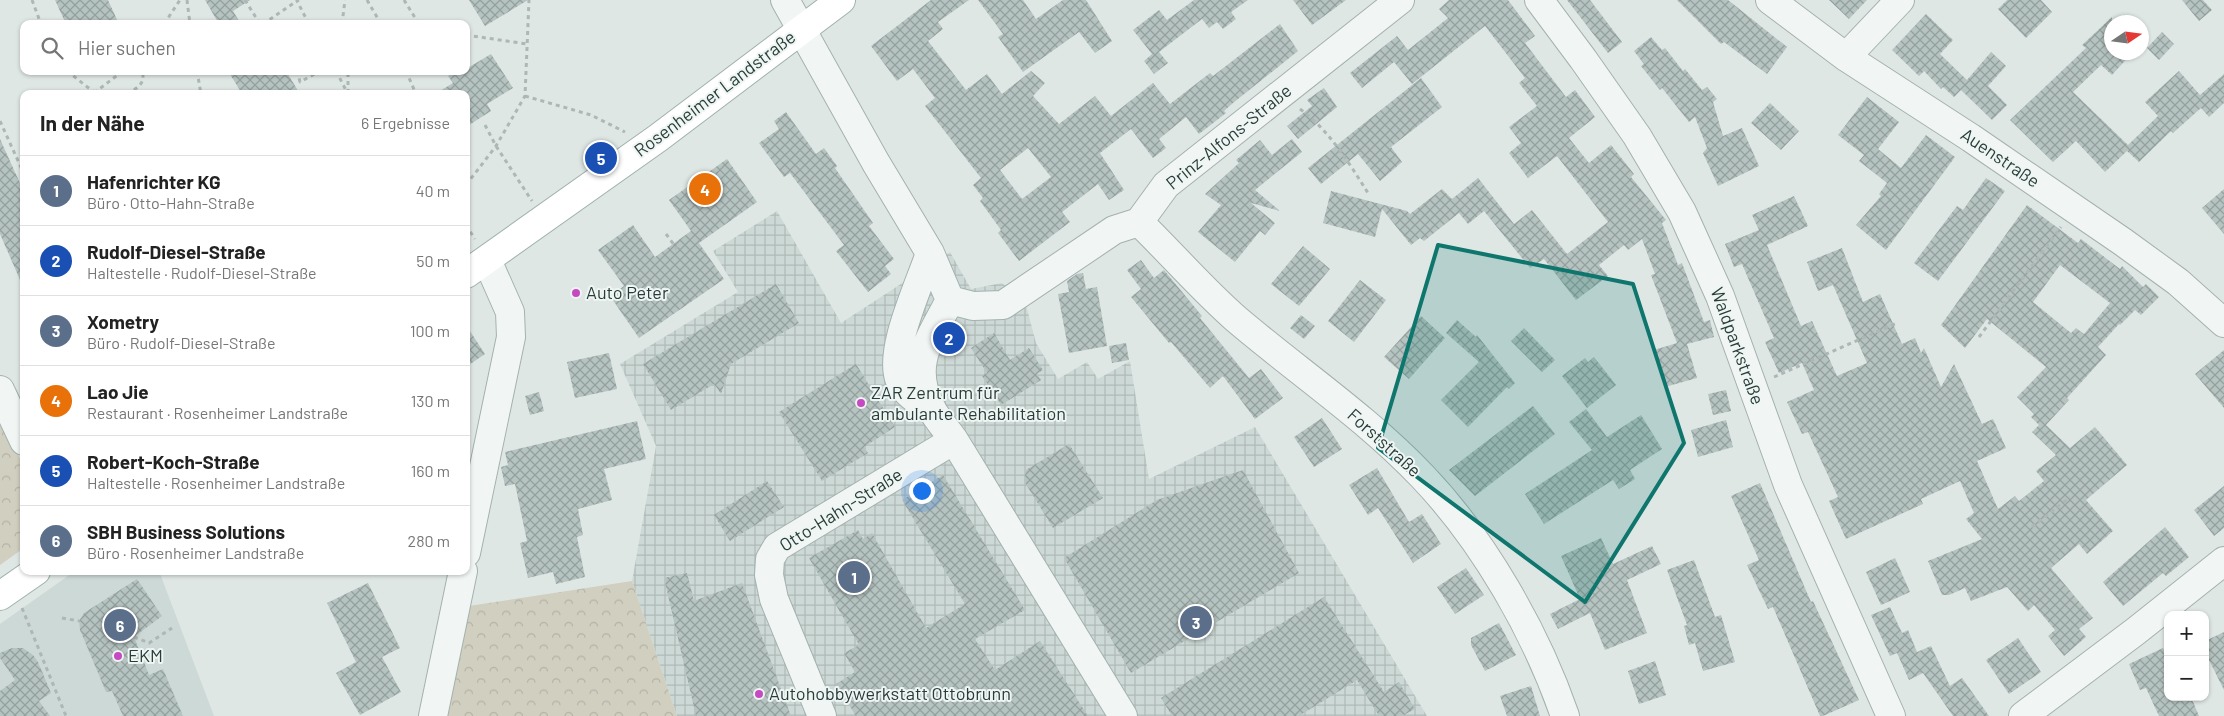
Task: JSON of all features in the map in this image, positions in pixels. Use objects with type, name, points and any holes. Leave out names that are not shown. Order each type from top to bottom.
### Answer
[{"type":"main road","name":"Rosenheimer Landstraße","points":[[477,267],[658,138],[841,0]]},
{"type":"main road","points":[[10,600],[32,575]]},
{"type":"street","points":[[785,0],[930,253],[950,300],[925,350],[920,369],[924,389],[932,409],[954,440],[1123,716]]},
{"type":"street","name":"Prinz-Alfons-Straße","points":[[1138,222],[1166,185],[1400,0]]},
{"type":"street","name":"Waldparkstraße","points":[[1539,0],[1616,104],[1668,187],[1720,296],[1788,485],[1891,716]]},
{"type":"street","name":"Auenstraße","points":[[1770,0],[1846,57],[2075,208],[2178,282],[2224,323]]},
{"type":"street","points":[[1846,57],[1900,0]]},
{"type":"street","points":[[950,300],[973,306],[1003,305],[1114,230],[1138,222]]},
{"type":"street","name":"Forststraße","points":[[1138,222],[1234,317],[1375,432],[1423,477],[1458,520],[1501,582],[1547,670],[1565,716]]},
{"type":"street","points":[[930,253],[898,341],[896,365],[900,381],[907,392],[932,409]]},
{"type":"street","points":[[470,533],[510,337],[510,312],[477,267]]},
{"type":"street","points":[[0,390],[20,433]]},
{"type":"street","name":"Otto-Hahn-Straße","points":[[822,716],[774,599],[769,575],[770,560],[776,548],[954,440]]},
{"type":"street","points":[[2023,716],[2136,632],[2224,561]]},
{"type":"street","points":[[433,716],[462,575]]},
{"type":"path","points":[[32,0],[40,20]]},
{"type":"path","points":[[167,20],[180,0]]},
{"type":"path","points":[[188,0],[190,20]]},
{"type":"path","points":[[245,0],[258,20]]},
{"type":"path","points":[[342,20],[345,0]]},
{"type":"path","points":[[367,0],[379,20]]},
{"type":"path","points":[[404,0],[416,20]]},
{"type":"path","points":[[470,180],[496,146],[525,96],[529,0]]},
{"type":"path","points":[[267,20],[298,1],[307,20]]},
{"type":"path","points":[[470,36],[527,44]]},
{"type":"path","points":[[73,75],[91,90]]},
{"type":"path","points":[[99,90],[118,75]]},
{"type":"path","points":[[134,90],[140,86],[143,75]]},
{"type":"path","points":[[198,75],[200,90]]},
{"type":"path","points":[[301,75],[300,82],[313,75]]},
{"type":"path","points":[[338,75],[346,90]]},
{"type":"path","points":[[348,75],[348,90]]},
{"type":"path","points":[[408,75],[414,90]]},
{"type":"path","points":[[1284,92],[1295,105],[1313,118],[1349,162],[1368,193]]},
{"type":"path","points":[[525,96],[591,115],[625,132]]},
{"type":"path","points":[[0,120],[20,165]]},
{"type":"path","points":[[485,125],[516,177]]},
{"type":"path","points":[[1979,337],[2075,208]]},
{"type":"path","points":[[666,234],[676,249]]},
{"type":"path","points":[[1752,387],[1897,323]]},
{"type":"path","points":[[2032,527],[2070,497]]},
{"type":"path","points":[[10,600],[66,716]]},
{"type":"path","points":[[62,618],[79,621]]},
{"type":"path","points":[[134,636],[150,643],[172,628]]},
{"type":"highlighted area","points":[[1438,245],[1633,284],[1684,443],[1585,602],[1378,448]]},
{"type":"shaded area","points":[[777,211],[841,323],[950,252],[971,289],[1002,283],[1025,301],[1036,343],[1058,379],[1087,362],[1098,379],[1130,361],[1149,479],[1255,427],[1427,716],[677,716],[632,581],[656,446],[620,364],[738,292],[713,251]]},
{"type":"shaded area","points":[[69,575],[161,575],[214,716],[0,716],[0,624]]},
{"type":"green space","points":[[0,416],[20,458],[20,551],[0,565]]},
{"type":"green space","points":[[632,581],[677,716],[445,716],[462,607]]},
{"type":"building","points":[[55,0],[108,0],[117,20],[64,20]]},
{"type":"building","points":[[205,0],[250,0],[233,11],[239,20],[217,20]]},
{"type":"building","points":[[469,0],[528,0],[485,26]]},
{"type":"building","points":[[931,0],[969,0],[938,22],[943,29],[928,41],[966,90],[987,74],[1002,94],[1031,71],[1045,83],[1033,96],[1059,124],[1095,96],[1111,116],[1153,83],[1170,104],[1210,73],[1213,76],[1280,24],[1298,51],[1233,103],[1224,111],[1226,113],[1199,134],[1186,117],[1159,139],[1166,148],[1153,158],[1131,129],[1100,153],[1124,190],[1109,200],[1098,184],[1062,212],[1070,222],[1019,261],[998,233],[1001,230],[980,201],[983,198],[973,185],[981,178],[925,106],[935,98],[913,69],[897,81],[871,46]],"holes":[[[1028,148],[1051,177],[1022,199],[1000,170]]]},
{"type":"building","points":[[978,0],[1023,0],[1036,19],[1063,0],[1086,0],[1112,41],[1095,53],[1079,32],[1023,72],[998,37],[1003,34]]},
{"type":"building","points":[[1194,0],[1248,0],[1231,12],[1236,19],[1223,29],[1217,22],[1209,28],[1202,19],[1159,52],[1168,63],[1154,74],[1144,61],[1152,54],[1133,30],[1159,10],[1167,20]]},
{"type":"building","points":[[1293,0],[1346,0],[1312,25]]},
{"type":"building","points":[[1449,0],[1508,0],[1535,36],[1525,43],[1566,97],[1575,90],[1595,117],[1569,138],[1589,163],[1611,145],[1634,174],[1631,177],[1666,220],[1662,223],[1678,265],[1682,263],[1704,322],[1710,320],[1714,337],[1687,344],[1697,378],[1665,387],[1654,350],[1677,343],[1651,275],[1655,274],[1642,239],[1628,250],[1624,245],[1599,265],[1608,276],[1576,300],[1544,259],[1530,268],[1484,211],[1468,224],[1459,213],[1424,241],[1420,238],[1411,245],[1382,209],[1375,237],[1323,223],[1331,191],[1407,211],[1410,214],[1442,189],[1452,199],[1478,178],[1514,224],[1532,210],[1567,254],[1608,222],[1557,156],[1528,178],[1509,153],[1521,143],[1509,127],[1537,106],[1519,83],[1525,78],[1485,26],[1412,84],[1394,62],[1362,88],[1350,73],[1397,36],[1408,50],[1448,18],[1439,9]]},
{"type":"building","points":[[1567,0],[1590,0],[1622,42],[1608,53]]},
{"type":"building","points":[[1677,0],[1728,0],[1787,47],[1767,74],[1724,42],[1721,44]]},
{"type":"building","points":[[1829,0],[1867,0],[1849,19]]},
{"type":"building","points":[[2007,0],[2041,0],[2052,12],[2026,38],[1998,9]]},
{"type":"building","points":[[2182,0],[2203,0],[2212,10],[2199,21]]},
{"type":"building","points":[[1926,14],[1953,40],[1940,54],[1967,80],[1991,52],[2006,66],[1988,86],[2007,105],[1992,120],[1961,90],[1954,97],[1943,87],[1941,89],[1924,71],[1919,76],[1892,50]]},
{"type":"building","points":[[2104,24],[2104,60],[2126,60],[2112,75],[2101,65],[2073,92],[2128,145],[2158,116],[2145,102],[2179,71],[2200,95],[2224,74],[2224,103],[2209,117],[2201,108],[2173,133],[2171,131],[2139,162],[2127,151],[2105,172],[2076,141],[2053,162],[2010,120],[2086,48],[2082,45]]},
{"type":"building","points":[[2162,32],[2174,44],[2159,60],[2149,50],[2149,46]]},
{"type":"building","points":[[1651,37],[1662,50],[1665,48],[1683,71],[1685,69],[1702,90],[1707,87],[1717,99],[1713,102],[1723,136],[1742,128],[1759,166],[1718,186],[1703,153],[1707,148],[1695,117],[1689,122],[1662,88],[1660,90],[1641,66],[1644,64],[1634,51]]},
{"type":"building","points":[[491,54],[513,88],[487,104],[491,111],[470,124],[470,90],[442,90],[453,83],[448,76],[470,75],[470,67]]},
{"type":"building","points":[[230,75],[288,75],[298,90],[240,90]]},
{"type":"building","points":[[1421,78],[1442,107],[1391,147],[1402,162],[1380,181],[1358,154],[1321,184],[1308,168]]},
{"type":"building","points":[[1324,88],[1337,107],[1298,139],[1287,126],[1312,106],[1307,100]]},
{"type":"building","points":[[1867,97],[1899,122],[1878,149],[1901,168],[1926,135],[1955,157],[1886,250],[1856,225],[1881,196],[1879,194],[1887,183],[1859,161],[1864,155],[1838,135]]},
{"type":"building","points":[[1770,103],[1799,131],[1781,150],[1751,123]]},
{"type":"building","points":[[786,112],[816,154],[824,148],[837,166],[835,168],[873,223],[869,226],[894,259],[885,266],[891,274],[868,292],[836,251],[844,245],[790,173],[784,177],[759,143],[779,129],[774,121]]},
{"type":"building","points":[[0,139],[20,183],[20,280],[0,234]]},
{"type":"building","points":[[1292,139],[1302,152],[1255,190],[1280,211],[1251,203],[1275,223],[1265,235],[1260,231],[1235,262],[1198,232],[1221,205],[1205,194],[1239,163],[1236,160],[1260,140],[1272,155]]},
{"type":"building","points":[[727,159],[757,202],[699,243],[724,279],[639,338],[610,296],[624,286],[598,250],[633,225],[655,257],[691,231],[669,200]]},
{"type":"building","points":[[1986,178],[2005,191],[1938,281],[1914,263],[1957,206],[1963,210]]},
{"type":"building","points":[[2224,189],[2224,234],[2202,208]]},
{"type":"building","points":[[1794,196],[1808,226],[1767,245],[1801,326],[1812,321],[1837,376],[1867,363],[1833,285],[1818,291],[1807,262],[1842,248],[1863,302],[1880,294],[1902,344],[1915,338],[1921,353],[1924,348],[1941,387],[1954,364],[1982,424],[1993,419],[2006,448],[1977,461],[1998,509],[2015,496],[2019,501],[2044,481],[2036,471],[2056,455],[2032,432],[2039,425],[2031,417],[2034,414],[2017,397],[2046,367],[1987,319],[1965,348],[1941,325],[2027,205],[2078,243],[2081,239],[2120,269],[2122,266],[2143,287],[2146,284],[2159,297],[2141,315],[2135,310],[2098,347],[2106,355],[2067,398],[2069,400],[2046,425],[2070,448],[2095,427],[2127,465],[2086,500],[2113,531],[2087,554],[2079,544],[2051,568],[2093,618],[2079,629],[2086,637],[2064,656],[2048,636],[2055,630],[2034,605],[2028,611],[2007,587],[1971,601],[1965,588],[1949,595],[1942,595],[1928,561],[1982,539],[1966,519],[1974,513],[1960,481],[1921,499],[1923,504],[1846,539],[1829,501],[1838,497],[1808,432],[1802,434],[1787,402],[1814,390],[1802,363],[1779,373],[1765,342],[1774,338],[1742,264],[1734,267],[1725,244],[1759,230],[1752,215]],"holes":[[[2060,265],[2110,303],[2084,334],[2076,328],[2071,333],[2033,302]]]},
{"type":"building","points":[[1303,246],[1330,269],[1299,306],[1271,284]]},
{"type":"building","points":[[1141,260],[1154,278],[1164,270],[1249,378],[1261,369],[1283,398],[1255,419],[1223,376],[1210,388],[1131,297],[1141,289],[1127,270]]},
{"type":"building","points":[[1083,273],[1086,289],[1097,287],[1107,346],[1069,353],[1058,294],[1069,292],[1067,281],[1077,274]]},
{"type":"building","points":[[1360,280],[1386,300],[1354,342],[1328,321]]},
{"type":"building","points":[[776,284],[799,323],[731,364],[721,394],[714,384],[671,410],[643,364]]},
{"type":"building","points":[[1301,315],[1315,326],[1304,339],[1290,328]]},
{"type":"building","points":[[1421,316],[1445,338],[1409,379],[1384,357]]},
{"type":"building","points":[[1457,320],[1476,337],[1477,335],[1515,383],[1509,389],[1507,387],[1468,427],[1441,400],[1479,362],[1446,333]]},
{"type":"building","points":[[1524,328],[1555,360],[1542,372],[1511,341]]},
{"type":"building","points":[[470,331],[485,354],[470,364]]},
{"type":"building","points":[[994,333],[1010,360],[1029,348],[1043,370],[1037,374],[1041,380],[1001,405],[982,376],[987,373],[971,348]]},
{"type":"building","points":[[1126,343],[1129,360],[1112,363],[1109,346]]},
{"type":"building","points":[[2224,350],[2224,408],[2195,374]]},
{"type":"building","points":[[609,353],[617,389],[575,398],[567,362]]},
{"type":"building","points":[[1594,357],[1616,385],[1587,408],[1562,376],[1585,358],[1588,362]]},
{"type":"building","points":[[856,364],[895,427],[864,447],[868,453],[822,481],[779,412]]},
{"type":"building","points":[[1726,390],[1731,411],[1713,415],[1708,394]]},
{"type":"building","points":[[539,392],[544,411],[530,415],[525,396]]},
{"type":"building","points":[[1533,406],[1555,434],[1475,496],[1449,470]]},
{"type":"building","points":[[1586,409],[1607,437],[1641,415],[1662,449],[1630,470],[1635,479],[1619,489],[1613,480],[1544,524],[1525,494],[1592,450],[1569,422]]},
{"type":"building","points":[[1322,418],[1342,449],[1314,467],[1294,437]]},
{"type":"building","points":[[1726,420],[1733,447],[1698,457],[1691,430]]},
{"type":"building","points":[[637,421],[646,459],[604,469],[612,500],[578,509],[583,535],[577,537],[585,577],[556,584],[553,572],[528,578],[520,543],[527,541],[515,484],[505,486],[501,467],[508,465],[505,452]]},
{"type":"building","points":[[1069,444],[1103,498],[1053,528],[1024,481],[1026,470]]},
{"type":"building","points":[[1377,468],[1409,522],[1422,514],[1441,544],[1413,563],[1378,508],[1368,515],[1349,485]]},
{"type":"building","points":[[1243,470],[1299,573],[1131,673],[1064,558],[1157,500]]},
{"type":"building","points":[[943,475],[1025,610],[975,639],[995,670],[1040,641],[1088,716],[856,716],[836,684],[855,672],[844,653],[859,645],[809,558],[858,530],[863,539],[872,533],[926,628],[965,604],[902,500]]},
{"type":"building","points":[[767,481],[784,507],[730,541],[714,515]]},
{"type":"building","points":[[1760,483],[1811,602],[1813,601],[1859,700],[1823,716],[1820,716],[1773,607],[1768,609],[1747,565],[1759,560],[1731,496]]},
{"type":"building","points":[[2224,486],[2224,528],[2214,536],[2194,510]]},
{"type":"building","points":[[2165,527],[2189,557],[2166,576],[2163,573],[2123,606],[2103,582]]},
{"type":"building","points":[[1601,538],[1613,564],[1652,546],[1661,564],[1627,580],[1647,633],[1605,650],[1590,613],[1558,629],[1550,614],[1580,599],[1561,556]]},
{"type":"building","points":[[1895,558],[1910,592],[1881,605],[1866,572]]},
{"type":"building","points":[[1694,560],[1715,617],[1721,615],[1735,662],[1703,671],[1695,643],[1689,645],[1684,626],[1687,625],[1667,570]]},
{"type":"building","points":[[1466,568],[1484,595],[1455,614],[1437,587]]},
{"type":"building","points":[[687,573],[694,601],[742,583],[791,716],[696,716],[664,578]]},
{"type":"building","points":[[137,579],[162,616],[134,637],[149,675],[163,669],[183,716],[123,716],[112,691],[106,692],[80,630],[79,621],[84,613]]},
{"type":"building","points":[[368,583],[400,648],[382,657],[401,692],[360,715],[336,673],[356,662],[327,603]]},
{"type":"building","points":[[1324,597],[1384,692],[1399,682],[1415,709],[1402,716],[1379,716],[1357,680],[1299,716],[1172,716],[1161,698]]},
{"type":"building","points":[[1890,607],[1902,633],[1908,630],[1917,652],[1931,646],[1950,686],[1962,678],[1989,716],[1953,716],[1923,673],[1909,680],[1897,653],[1890,656],[1871,615]]},
{"type":"building","points":[[1499,623],[1516,655],[1485,671],[1471,645],[1471,638]]},
{"type":"building","points":[[2224,632],[2224,690],[2209,660],[2209,639]]},
{"type":"building","points":[[2018,638],[2041,672],[2009,694],[1986,660]]},
{"type":"building","points":[[12,648],[23,648],[33,655],[38,662],[51,693],[39,701],[50,716],[0,716],[0,691],[15,680],[0,658],[0,653]]},
{"type":"building","points":[[2163,648],[2164,701],[2193,701],[2199,716],[2159,716],[2146,688],[2140,690],[2129,664]]},
{"type":"building","points":[[1655,661],[1666,695],[1639,704],[1628,671]]},
{"type":"building","points":[[1531,686],[1540,716],[1507,716],[1500,696]]},
{"type":"place","name":"Robert-Koch-Straße","points":[[601,158]]},
{"type":"place","name":"Lao Jie","points":[[705,189]]},
{"type":"place","name":"Auto Peter","points":[[576,293]]},
{"type":"place","name":"Rudolf-Diesel-Straße","points":[[949,338]]},
{"type":"place","name":"ZAR Zentrum für ambulante Rehabilitation","points":[[861,403]]},
{"type":"place","name":"Hafenrichter KG","points":[[854,577]]},
{"type":"place","name":"Xometry","points":[[1196,622]]},
{"type":"place","name":"SBH Business Solutions","points":[[120,625]]},
{"type":"place","name":"EKM","points":[[118,656]]},
{"type":"place","name":"Autohobbywerkstatt Ottobrunn","points":[[759,694]]}]
